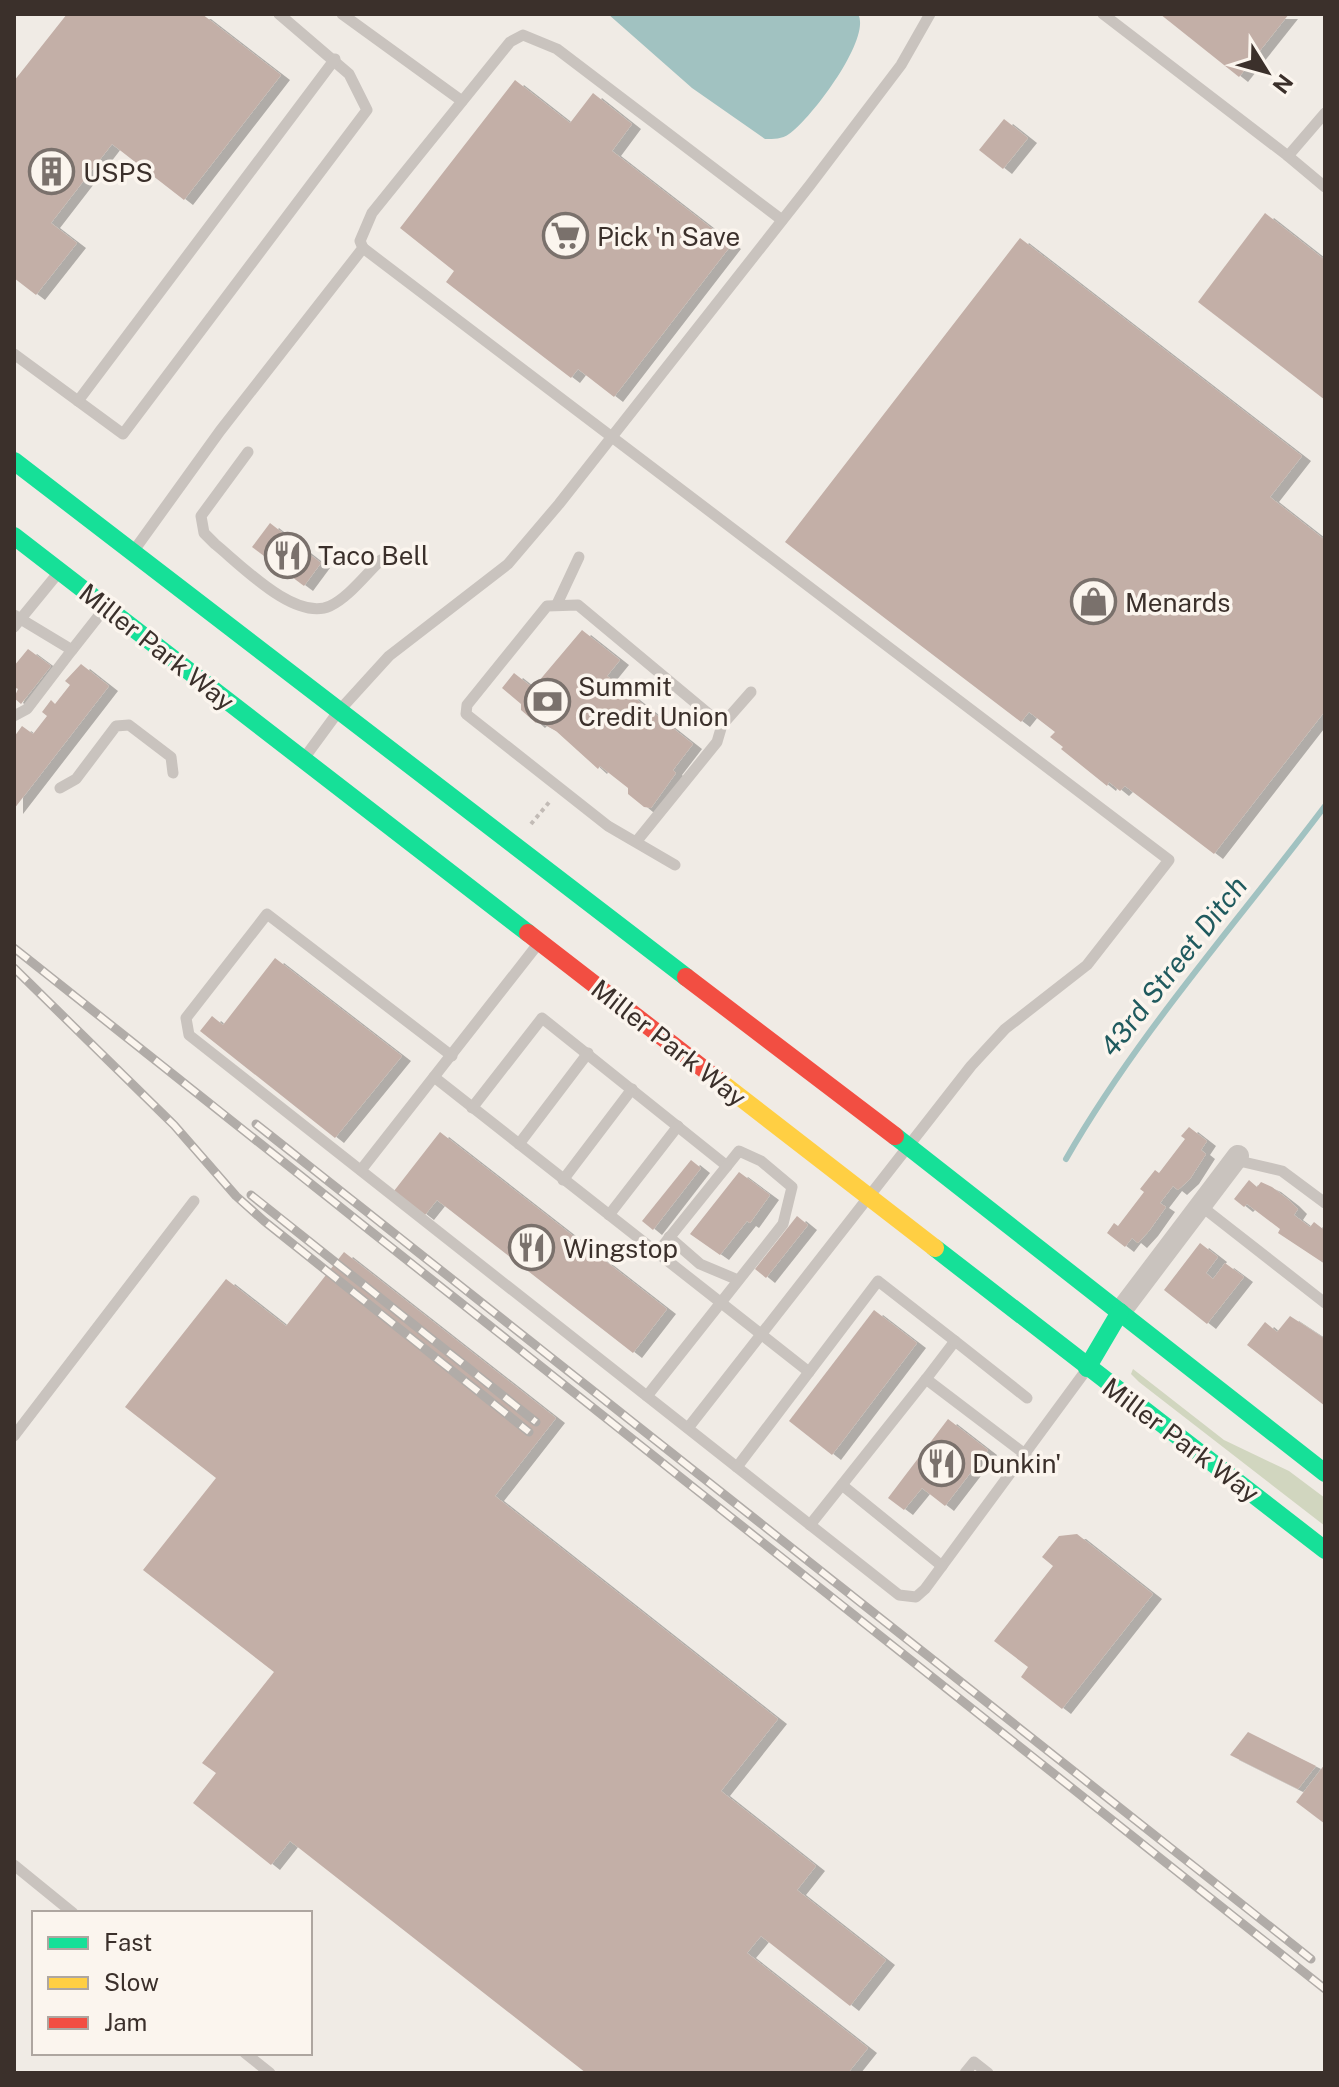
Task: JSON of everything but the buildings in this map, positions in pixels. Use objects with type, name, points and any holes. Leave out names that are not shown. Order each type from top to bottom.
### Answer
[{"type":"main road","points":[[14,461],[906,1145],[1325,1473]]},
{"type":"main road","name":"Miller Park Way","points":[[14,536],[1325,1550]]},
{"type":"main road","points":[[1087,1368],[1120,1312]]},
{"type":"street","points":[[1120,1312],[1236,1158]]},
{"type":"lane","points":[[14,354],[123,434],[367,110],[349,74],[279,14]]},
{"type":"lane","points":[[342,14],[462,101]]},
{"type":"lane","points":[[303,759],[338,712],[389,656],[508,564],[782,220],[901,65],[930,14]]},
{"type":"lane","points":[[1103,14],[1325,187]]},
{"type":"lane","points":[[688,1428],[906,1145],[1005,1029],[1087,965],[1169,860],[363,248],[360,241],[372,213],[510,42],[523,35],[557,49],[782,220]]},
{"type":"lane","points":[[78,401],[335,59]]},
{"type":"lane","points":[[1288,156],[1325,113]]},
{"type":"lane","points":[[132,553],[220,431],[363,248]]},
{"type":"lane","points":[[248,452],[201,516],[204,533],[215,544],[291,605],[313,609],[330,606],[381,560]]},
{"type":"lane","points":[[557,604],[579,557]]},
{"type":"lane","points":[[59,572],[16,620],[72,650]]},
{"type":"lane","points":[[675,865],[608,826],[466,714],[467,705],[538,614],[557,604],[578,605],[722,725]]},
{"type":"lane","points":[[14,716],[27,709],[106,608]]},
{"type":"lane","points":[[636,842],[717,742],[722,725],[751,692]]},
{"type":"lane","points":[[60,788],[76,779],[116,726],[129,725],[171,757],[173,773]]},
{"type":"lane","points":[[452,1056],[267,914],[186,1018],[189,1035],[899,1595],[908,1598],[925,1589],[1087,1368]]},
{"type":"lane","points":[[361,1170],[539,943]]},
{"type":"lane","points":[[472,1108],[542,1018],[727,1166]]},
{"type":"lane","points":[[519,1144],[588,1053]]},
{"type":"lane","points":[[434,1077],[809,1372]]},
{"type":"lane","points":[[563,1180],[632,1089]]},
{"type":"lane","points":[[609,1215],[678,1126]]},
{"type":"lane","points":[[647,1396],[783,1224],[792,1187],[761,1161],[739,1151],[657,1253]]},
{"type":"lane","points":[[1236,1158],[1282,1171],[1325,1203]]},
{"type":"lane","points":[[14,1436],[194,1201]]},
{"type":"lane","points":[[1201,1206],[1325,1303]]},
{"type":"lane","points":[[669,1237],[700,1264],[738,1280]]},
{"type":"lane","points":[[737,1467],[878,1281],[1027,1398]]},
{"type":"lane","points":[[810,1525],[955,1341]]},
{"type":"lane","points":[[926,1379],[1026,1455]]},
{"type":"lane","points":[[842,1485],[942,1566]]},
{"type":"lane","points":[[14,1865],[71,1911]]},
{"type":"lane","points":[[248,2055],[270,2073]]},
{"type":"lane","points":[[965,2073],[974,2062],[988,2073]]},
{"type":"path","points":[[529,827],[560,789]]},
{"type":"green space","points":[[1133,1369],[1224,1440],[1289,1471],[1325,1498],[1325,1526],[1139,1382],[1131,1374]]},
{"type":"water","points":[[608,14],[858,14],[860,25],[848,59],[811,112],[786,136],[765,139],[692,88]]},
{"type":"waterway","name":"43rd Street Ditch","points":[[1066,1159],[1094,1112],[1157,1022],[1325,806]]},
{"type":"railway","points":[[14,948],[1325,1989]]},
{"type":"railway","points":[[14,968],[174,1125],[236,1196],[529,1432]]},
{"type":"railway","points":[[256,1124],[1311,1959]]},
{"type":"railway","points":[[251,1195],[536,1422]]},
{"type":"traffic: fast","points":[[14,461],[686,977]]},
{"type":"traffic: fast","points":[[14,536],[528,933]]},
{"type":"traffic: fast","points":[[895,1136],[1325,1473]]},
{"type":"traffic: fast","points":[[935,1248],[1325,1550]]},
{"type":"traffic: fast","points":[[1087,1368],[1120,1312]]},
{"type":"traffic: slow","points":[[718,1080],[935,1248]]},
{"type":"traffic: jam","points":[[528,933],[718,1080]]},
{"type":"traffic: jam","points":[[686,977],[895,1136]]},
{"type":"place","name":"USPS","points":[[52,172]]},
{"type":"place","name":"Pick 'n Save","points":[[566,236]]},
{"type":"place","name":"Taco Bell","points":[[287,555]]},
{"type":"place","name":"Menards","points":[[1094,602]]},
{"type":"place","name":"Summit Credit Union","points":[[547,701]]},
{"type":"place","name":"Wingstop","points":[[532,1248]]},
{"type":"place","name":"Dunkin'","points":[[941,1463]]}]
